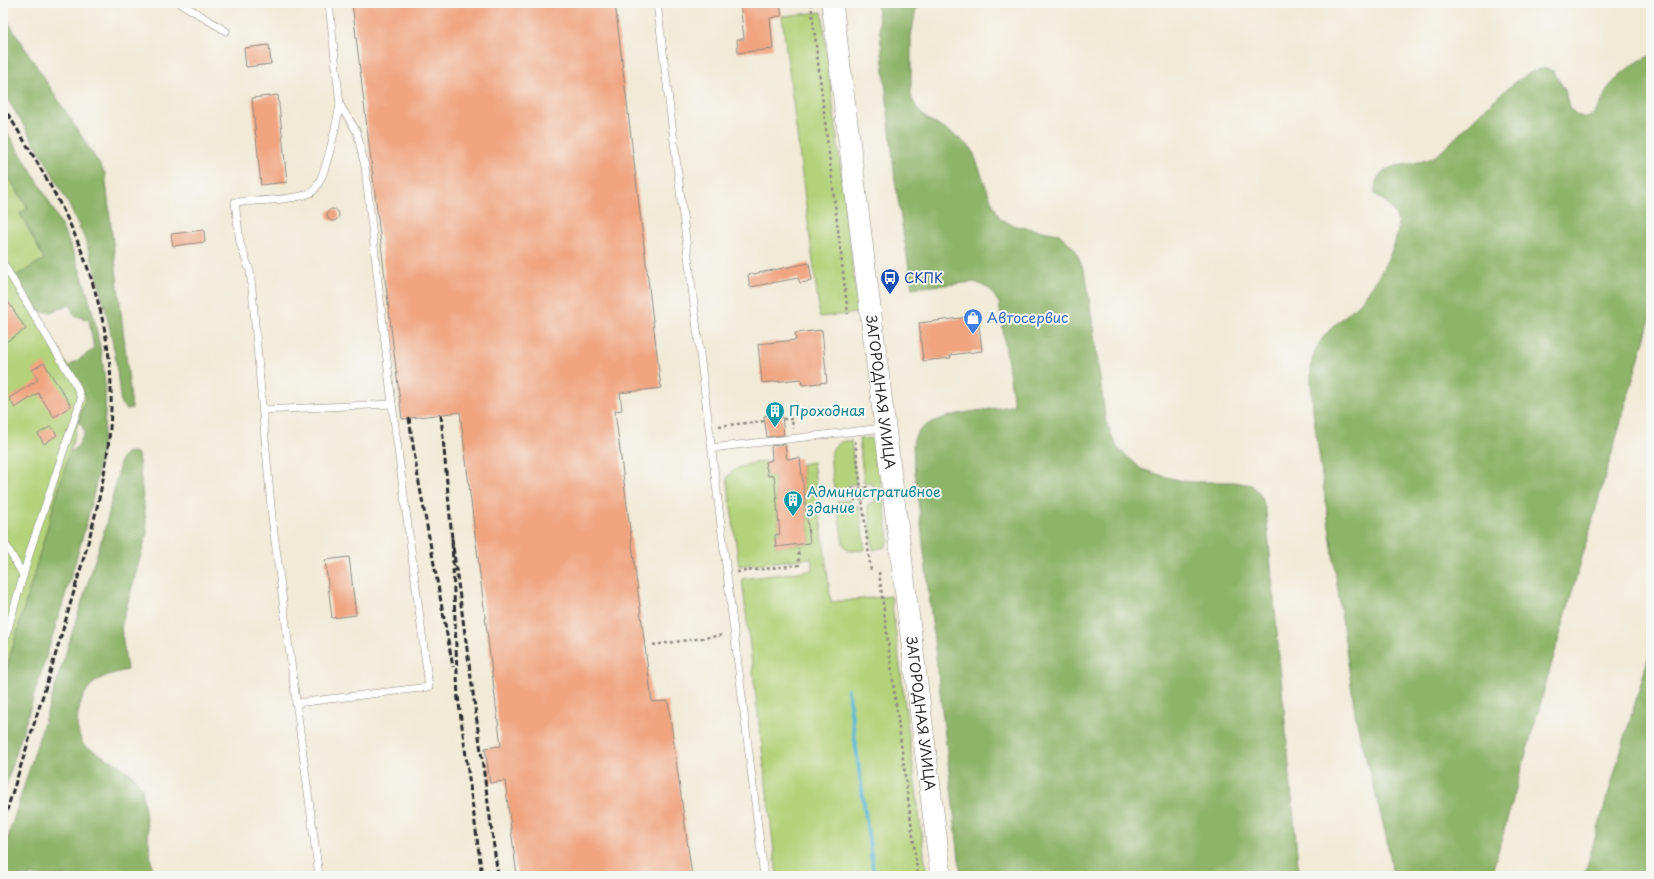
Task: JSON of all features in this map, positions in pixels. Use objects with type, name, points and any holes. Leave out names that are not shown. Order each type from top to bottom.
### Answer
[{"type":"street","name":"ЗАГОРОДНАЯ УЛИЦА","points":[[832,3],[941,876]]},
{"type":"lane","points":[[180,3],[226,31]]},
{"type":"lane","points":[[319,876],[272,518],[250,271],[240,243],[235,202],[300,196],[312,192],[321,181],[340,105],[329,3]]},
{"type":"lane","points":[[657,3],[764,876]]},
{"type":"lane","points":[[296,703],[429,687],[392,404],[362,147],[357,132],[340,105]]},
{"type":"lane","points":[[3,263],[77,387],[81,399],[23,574],[3,646]]},
{"type":"lane","points":[[262,410],[392,404]]},
{"type":"lane","points":[[712,448],[885,428]]},
{"type":"lane","points":[[3,540],[23,574]]},
{"type":"path","points":[[811,3],[848,314]]},
{"type":"path","points":[[782,420],[792,419],[794,439]]},
{"type":"path","points":[[718,426],[765,421]]},
{"type":"path","points":[[854,432],[861,488]]},
{"type":"path","points":[[868,487],[869,498],[855,500],[853,489],[861,488],[868,487]]},
{"type":"path","points":[[827,498],[854,495]]},
{"type":"path","points":[[862,500],[871,572]]},
{"type":"path","points":[[727,574],[799,564],[798,548]]},
{"type":"path","points":[[879,572],[918,876]]},
{"type":"path","points":[[653,645],[734,634]]},
{"type":"green space","points":[[877,3],[917,3],[911,36],[911,96],[917,109],[927,119],[956,136],[972,149],[991,200],[1000,219],[1015,226],[1059,234],[1075,249],[1086,277],[1106,422],[1117,447],[1141,469],[1188,482],[1233,482],[1252,485],[1262,497],[1266,512],[1299,876],[961,876],[914,464],[913,441],[920,430],[931,423],[944,418],[958,414],[1014,405],[999,303],[990,289],[975,282],[912,288],[895,180]]},
{"type":"green space","points":[[822,12],[858,313],[820,317],[782,16]]},
{"type":"green space","points":[[3,14],[105,173],[132,408],[127,409],[121,404],[115,354],[107,316],[97,276],[85,239],[45,160],[3,92]]},
{"type":"green space","points":[[1651,55],[1651,316],[1491,876],[1393,876],[1386,835],[1355,713],[1313,411],[1311,370],[1314,354],[1321,340],[1326,334],[1367,294],[1380,274],[1392,250],[1398,228],[1397,219],[1388,205],[1375,194],[1377,181],[1382,173],[1389,168],[1422,162],[1433,157],[1443,150],[1504,91],[1518,80],[1541,69],[1553,71],[1565,90],[1568,104],[1576,115],[1588,118],[1593,115],[1601,104],[1606,91],[1623,72]]},
{"type":"green space","points":[[3,127],[48,199],[81,273],[102,356],[105,384],[105,413],[103,442],[98,471],[85,528],[3,795],[3,681],[69,453],[78,446],[85,432],[79,421],[86,396],[68,367],[94,349],[89,320],[74,315],[70,305],[50,312],[34,311],[14,277],[44,259],[20,213],[28,208],[3,168]]},
{"type":"green space","points":[[3,168],[28,209],[20,213],[44,259],[14,277],[86,396],[3,681]]},
{"type":"green space","points":[[870,438],[877,443],[882,488],[873,489],[872,482],[864,483],[859,439]]},
{"type":"green space","points":[[851,440],[856,484],[848,485],[849,493],[835,494],[831,454],[836,445],[843,441]]},
{"type":"green space","points":[[134,452],[138,454],[147,533],[121,627],[127,670],[106,676],[90,686],[80,704],[77,724],[83,745],[119,765],[132,775],[142,788],[153,876],[3,876],[3,853],[106,525],[121,459],[126,453]]},
{"type":"green space","points":[[765,462],[768,476],[774,475],[780,534],[775,535],[776,547],[810,543],[801,464],[813,462],[831,602],[891,596],[927,876],[777,876],[742,579],[813,570],[811,558],[739,566],[727,477],[744,465]]},
{"type":"green space","points":[[883,496],[889,540],[885,547],[873,550],[868,504],[874,503],[873,497]]},
{"type":"green space","points":[[850,500],[851,507],[859,506],[865,550],[849,551],[843,544],[837,502]]},
{"type":"green space","points":[[1651,649],[1651,876],[1584,876]]},
{"type":"building","points":[[352,3],[615,3],[661,388],[620,393],[622,410],[615,411],[652,702],[668,701],[692,876],[517,876],[505,781],[490,783],[485,748],[501,746],[460,412],[402,419]]},
{"type":"building","points":[[740,3],[780,3],[782,16],[770,18],[773,49],[738,53],[737,39],[744,39]]},
{"type":"building","points":[[269,45],[271,64],[246,67],[244,48]]},
{"type":"building","points":[[278,95],[287,182],[261,185],[252,98]]},
{"type":"building","points":[[331,209],[335,209],[339,215],[335,221],[331,221],[327,217],[327,213]]},
{"type":"building","points":[[204,230],[205,242],[173,246],[171,234]]},
{"type":"building","points":[[809,263],[812,281],[800,283],[798,278],[750,287],[748,275]]},
{"type":"building","points":[[3,294],[26,329],[3,344]]},
{"type":"building","points":[[978,316],[982,351],[950,355],[951,358],[923,361],[919,323]]},
{"type":"building","points":[[822,330],[827,382],[802,385],[801,379],[762,383],[758,344],[796,340],[795,333]]},
{"type":"building","points":[[44,363],[71,406],[54,417],[38,393],[15,408],[9,398],[38,380],[32,370]]},
{"type":"building","name":"Проходная","points":[[781,408],[784,435],[767,437],[764,416],[769,415],[769,409]]},
{"type":"building","points":[[51,426],[57,435],[44,444],[38,434]]},
{"type":"building","name":"Административное здание","points":[[785,444],[787,459],[800,458],[810,543],[776,547],[775,535],[780,534],[774,475],[768,476],[765,462],[772,460],[771,446]]},
{"type":"building","points":[[349,557],[356,615],[332,618],[325,560]]},
{"type":"waterway","points":[[848,690],[874,876]]},
{"type":"railway","points":[[3,106],[38,163],[59,202],[86,263],[104,326],[109,358],[111,390],[109,443],[94,521],[56,654],[3,823]]},
{"type":"railway","points":[[441,415],[452,539]]},
{"type":"railway","points":[[409,418],[417,472],[453,667]]},
{"type":"railway","points":[[458,701],[452,539],[498,876]]},
{"type":"railway","points":[[458,696],[482,876]]},
{"type":"place","name":"СКПК","points":[[890,295]]},
{"type":"place","name":"Автосервис","points":[[973,335]]},
{"type":"place","name":"Проходная","points":[[775,428]]},
{"type":"place","name":"Административное здание","points":[[793,517]]}]
